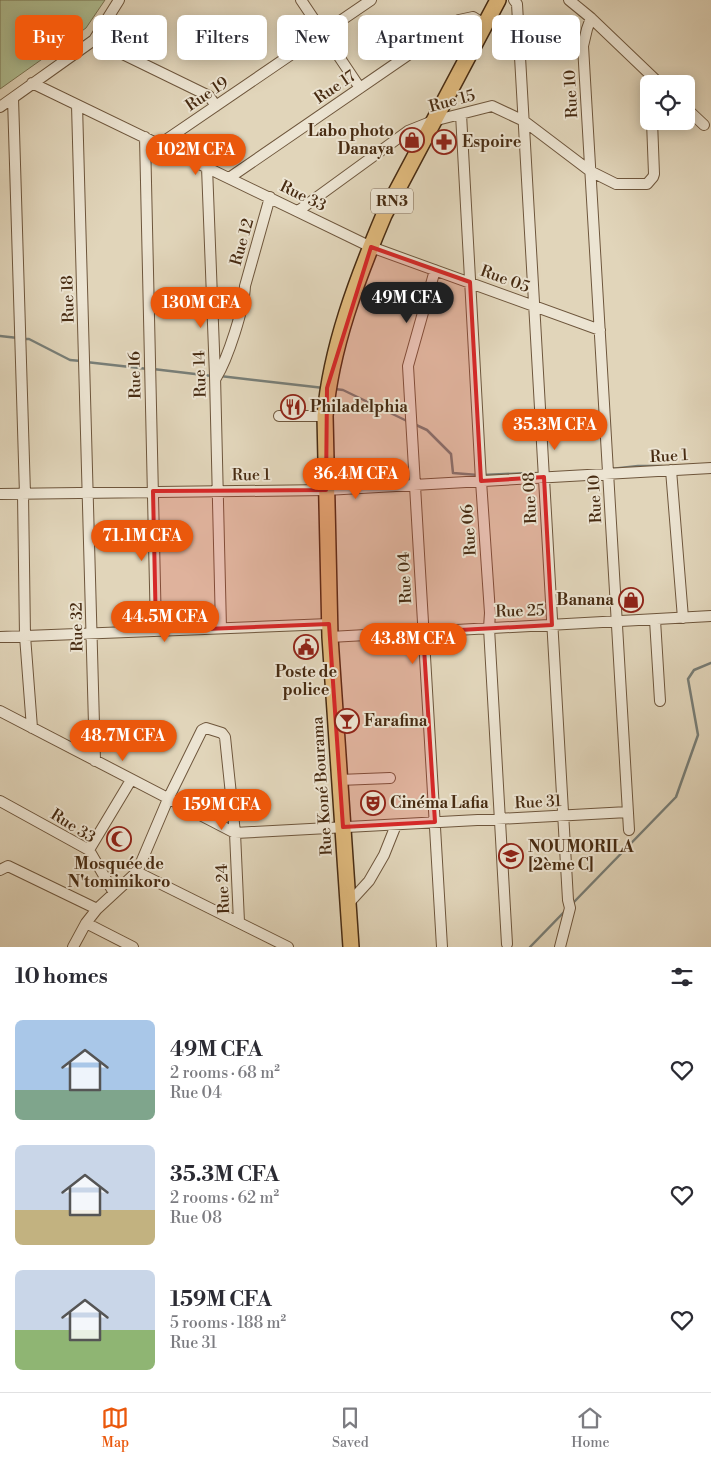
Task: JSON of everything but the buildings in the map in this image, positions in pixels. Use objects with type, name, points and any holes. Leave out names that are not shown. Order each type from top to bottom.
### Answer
[{"type":"highway","name":"Rue Koné Bourama","points":[[351,947],[329,630],[325,416],[327,388],[351,303],[384,215],[498,0]]},
{"type":"street","points":[[110,15],[119,0]]},
{"type":"street","points":[[301,0],[311,15]]},
{"type":"street","name":"Rue 19","points":[[348,15],[371,0]]},
{"type":"street","points":[[570,0],[591,18],[646,75]]},
{"type":"street","name":"Rue 08","points":[[516,2],[569,904],[560,943]]},
{"type":"street","name":"Rue 17","points":[[229,178],[459,20],[473,17],[484,24]]},
{"type":"street","name":"Rue 10","points":[[591,18],[586,29],[583,46],[629,830]]},
{"type":"street","points":[[0,107],[93,41]]},
{"type":"street","points":[[135,60],[208,96],[216,106]]},
{"type":"street","name":"Rue 19","points":[[160,144],[283,60]]},
{"type":"street","points":[[342,60],[360,88]]},
{"type":"street","name":"Rue 33","points":[[32,83],[371,246]]},
{"type":"street","points":[[13,98],[24,494],[25,636],[32,728]]},
{"type":"street","name":"Rue 18","points":[[77,105],[88,493]]},
{"type":"street","name":"Rue 15","points":[[298,211],[408,131],[433,121],[492,106],[524,120],[590,171],[616,184],[647,184],[653,177],[652,130]]},
{"type":"street","name":"Rue 06","points":[[461,114],[507,944]]},
{"type":"street","points":[[695,117],[704,126]]},
{"type":"street","name":"Rue 16","points":[[145,137],[156,631]]},
{"type":"street","name":"Rue 14","points":[[207,167],[218,491]]},
{"type":"street","name":"Rue 12","points":[[215,379],[218,376],[237,326],[245,296],[245,286],[270,197]]},
{"type":"street","name":"Rue 05","points":[[371,246],[600,330]]},
{"type":"street","name":"Rue 04","points":[[435,270],[408,366],[442,947]]},
{"type":"street","points":[[279,416],[325,416]]},
{"type":"street","name":"Rue 1","points":[[0,494],[326,490],[711,468]]},
{"type":"street","points":[[671,470],[683,618]]},
{"type":"street","points":[[218,491],[221,628]]},
{"type":"street","name":"Rue 32","points":[[88,493],[95,761]]},
{"type":"street","name":"Rue 25","points":[[0,637],[221,628],[424,632],[711,616]]},
{"type":"street","points":[[655,620],[660,700]]},
{"type":"street","points":[[0,711],[235,833]]},
{"type":"street","name":"Rue 24","points":[[168,799],[202,730],[206,728],[224,734],[235,833],[239,922]]},
{"type":"street","points":[[339,780],[390,778]]},
{"type":"street","points":[[89,850],[131,780]]},
{"type":"street","points":[[73,947],[86,922],[97,909],[137,872],[168,799]]},
{"type":"street","name":"Rue 33","points":[[0,801],[89,850],[114,893]]},
{"type":"street","name":"Rue 31","points":[[235,833],[628,812]]},
{"type":"street","points":[[348,904],[369,881],[384,856],[396,824]]},
{"type":"street","points":[[0,870],[8,866],[97,909]]},
{"type":"street","points":[[137,872],[239,922],[272,944],[288,947]]},
{"type":"street","points":[[86,922],[133,947]]},
{"type":"street","points":[[552,947],[560,943]]},
{"type":"highlighted area","points":[[371,247],[470,282],[481,481],[544,477],[552,625],[423,632],[435,822],[343,827],[329,624],[156,631],[153,491],[326,490],[327,388]]},
{"type":"green space","points":[[0,0],[105,0],[83,30],[83,15],[15,15],[15,60],[41,60],[0,89]]},
{"type":"waterway","points":[[0,336],[18,338]]},
{"type":"waterway","points":[[24,339],[29,339],[70,360],[81,361]]},
{"type":"waterway","points":[[86,362],[148,369]]},
{"type":"waterway","points":[[153,369],[212,376]]},
{"type":"waterway","points":[[220,376],[324,388]]},
{"type":"waterway","points":[[335,389],[343,390],[409,422]]},
{"type":"waterway","points":[[414,424],[427,430],[451,454],[453,473],[478,475]]},
{"type":"waterway","points":[[611,469],[662,466]]},
{"type":"waterway","points":[[483,475],[530,473]]},
{"type":"waterway","points":[[573,903],[676,797],[698,735],[688,679],[694,670],[711,663]]},
{"type":"waterway","points":[[530,947],[566,910]]},
{"type":"place","name":"Labo photo Danaya","points":[[412,140]]},
{"type":"place","name":"Espoire","points":[[444,142]]},
{"type":"place","name":"Philadelphia","points":[[293,407]]},
{"type":"place","name":"Banana","points":[[631,600]]},
{"type":"place","name":"Poste de police","points":[[306,647]]},
{"type":"place","name":"Farafina","points":[[347,721]]},
{"type":"place","name":"Cinéma Lafia","points":[[373,803]]},
{"type":"place","name":"Mosquée de N'tominikoro","points":[[119,839]]},
{"type":"place","name":"NOUMORILA [2ème C]","points":[[511,856]]}]
